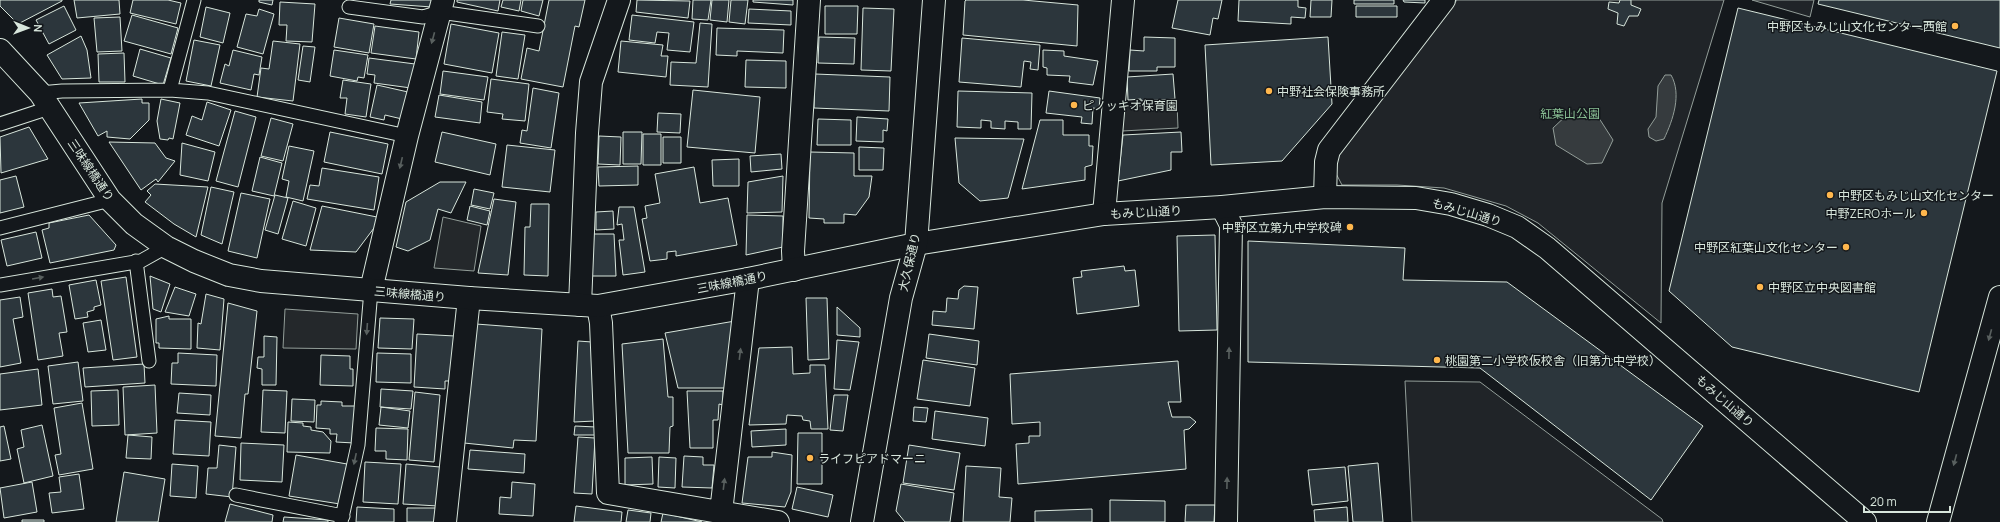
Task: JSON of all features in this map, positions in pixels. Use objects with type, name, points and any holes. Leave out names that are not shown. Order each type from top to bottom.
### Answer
[{"type":"street","points":[[619,0],[591,82],[587,133],[589,305],[601,323],[608,493],[720,517],[778,522]]},
{"type":"street","points":[[794,270],[793,251],[809,0]]},
{"type":"street","name":"大久保通り","points":[[862,522],[901,298],[916,244],[934,0]]},
{"type":"street","points":[[1104,214],[1123,0]]},
{"type":"street","points":[[1325,198],[1326,162],[1329,150],[1444,0]]},
{"type":"street","points":[[371,290],[407,136],[442,6]]},
{"type":"street","name":"三味線橋通り","points":[[0,50],[44,100],[110,200],[134,224],[166,247],[194,261],[229,275],[261,281],[470,298],[589,305],[748,280],[916,244]]},
{"type":"street","name":"もみじ山通り","points":[[916,244],[1104,214],[1222,207],[1325,198],[1416,198],[1451,204],[1488,215],[1517,227],[1547,248],[1865,522]]},
{"type":"street","points":[[1222,207],[1231,225],[1226,522]]},
{"type":"street","points":[[720,517],[748,280]]},
{"type":"street","points":[[1938,522],[2000,297]]},
{"type":"street","points":[[445,522],[470,298]]},
{"type":"lane","points":[[170,90],[194,0]]},
{"type":"lane","points":[[349,7],[423,17],[442,6],[538,26]]},
{"type":"lane","points":[[0,124],[62,91],[170,90],[208,93],[407,136]]},
{"type":"lane","points":[[0,228],[110,200]]},
{"type":"lane","points":[[0,285],[141,261],[166,247]]},
{"type":"lane","points":[[136,261],[149,361]]},
{"type":"lane","points":[[236,495],[342,519],[358,445],[371,290]]},
{"type":"green space","name":"紅葉山公園","points":[[1457,0],[1724,0],[1662,203],[1661,323],[1538,223],[1506,206],[1444,188],[1397,185],[1342,185],[1329,160]]},
{"type":"green space","points":[[1752,0],[1814,0],[1810,17]]},
{"type":"green space","points":[[1405,381],[1480,382],[1662,519],[1663,522],[1412,522]]},
{"type":"shaded area","points":[[1665,75],[1671,75],[1674,82],[1676,90],[1675,107],[1664,139],[1656,141],[1649,137],[1648,129],[1656,117],[1658,86]]},
{"type":"shaded area","points":[[1177,103],[1178,128],[1122,131],[1124,107]]},
{"type":"shaded area","points":[[1569,113],[1597,115],[1613,140],[1602,163],[1587,164],[1556,145],[1553,128]]},
{"type":"shaded area","points":[[443,217],[481,226],[474,271],[434,268]]},
{"type":"shaded area","points":[[285,309],[358,314],[356,349],[283,348]]},
{"type":"building","points":[[0,0],[62,1],[18,24],[0,6]]},
{"type":"building","points":[[74,0],[119,0],[120,14],[77,18]]},
{"type":"building","points":[[133,0],[168,0],[181,3],[176,24],[130,13]]},
{"type":"building","points":[[259,0],[273,0],[272,5],[259,2]]},
{"type":"building","points":[[391,0],[433,0],[432,7],[390,4]]},
{"type":"building","points":[[457,0],[500,0],[498,11],[457,2]]},
{"type":"building","points":[[503,0],[521,0],[519,11],[501,7]]},
{"type":"building","points":[[523,0],[543,0],[539,16],[521,11]]},
{"type":"building","points":[[549,0],[585,0],[579,27],[575,26],[563,87],[521,79],[527,48],[539,51]]},
{"type":"building","points":[[637,0],[690,1],[688,18],[636,12]]},
{"type":"building","points":[[693,0],[711,0],[708,20],[692,19]]},
{"type":"building","points":[[712,0],[729,0],[727,22],[710,20]]},
{"type":"building","points":[[731,0],[748,0],[745,24],[729,22]]},
{"type":"building","points":[[753,0],[793,0],[793,5],[753,2]]},
{"type":"building","points":[[966,0],[1023,0],[1078,5],[1077,46],[963,35]]},
{"type":"building","points":[[1178,0],[1222,0],[1218,19],[1213,18],[1210,35],[1172,28]]},
{"type":"building","points":[[1239,0],[1298,0],[1298,7],[1306,8],[1305,18],[1291,17],[1291,24],[1238,21]]},
{"type":"building","points":[[1311,0],[1332,0],[1331,17],[1310,17]]},
{"type":"building","points":[[1354,0],[1394,0],[1394,4],[1354,4]]},
{"type":"building","points":[[1403,0],[1425,0],[1425,3],[1404,2]]},
{"type":"building","points":[[1620,0],[1631,0],[1631,5],[1641,9],[1638,16],[1629,16],[1624,26],[1617,24],[1618,13],[1608,9],[1609,2],[1619,3]]},
{"type":"building","name":"中野区もみじ山文化センター西館","points":[[1819,0],[2000,0],[2000,48],[1818,4]]},
{"type":"building","points":[[280,2],[315,4],[312,42],[286,41],[287,25],[279,25]]},
{"type":"building","points":[[64,6],[76,30],[49,44],[36,20]]},
{"type":"building","points":[[825,6],[858,6],[857,34],[825,34]]},
{"type":"building","points":[[1356,6],[1397,6],[1397,17],[1356,17]]},
{"type":"building","points":[[206,7],[230,13],[223,43],[200,37]]},
{"type":"building","points":[[863,8],[894,9],[891,71],[861,70]]},
{"type":"building","name":"中野区もみじ山文化センター","points":[[1738,8],[1997,71],[1919,392],[1732,347],[1669,291]]},
{"type":"building","points":[[259,9],[274,14],[263,54],[237,47],[246,14],[257,16]]},
{"type":"building","points":[[749,9],[791,11],[791,25],[748,23]]},
{"type":"building","points":[[132,15],[178,28],[171,54],[124,41]]},
{"type":"building","points":[[632,15],[694,22],[690,52],[667,50],[669,33],[657,32],[655,43],[629,40]]},
{"type":"building","points":[[120,17],[122,51],[97,52],[94,18]]},
{"type":"building","points":[[339,18],[374,24],[369,53],[334,47]]},
{"type":"building","points":[[700,23],[712,24],[708,87],[670,85],[671,62],[696,63]]},
{"type":"building","points":[[451,24],[499,33],[492,73],[444,64]]},
{"type":"building","points":[[375,26],[419,32],[416,59],[371,53]]},
{"type":"building","points":[[717,28],[784,30],[783,53],[737,51],[737,56],[716,55]]},
{"type":"building","points":[[502,32],[525,35],[518,79],[496,76]]},
{"type":"building","points":[[81,36],[87,50],[91,78],[62,79],[47,55]]},
{"type":"building","points":[[819,37],[855,38],[854,64],[818,63]]},
{"type":"building","points":[[1144,37],[1175,38],[1175,67],[1157,67],[1157,71],[1129,71],[1130,50],[1144,51]]},
{"type":"building","points":[[1328,37],[1332,104],[1282,161],[1211,165],[1205,45]]},
{"type":"building","points":[[962,38],[1040,45],[1038,70],[1030,69],[1031,62],[1024,61],[1021,87],[959,82]]},
{"type":"building","points":[[194,40],[220,45],[211,86],[186,81]]},
{"type":"building","points":[[273,41],[300,44],[293,101],[257,97],[261,68],[269,69]]},
{"type":"building","points":[[621,41],[663,45],[661,56],[668,56],[666,77],[618,72]]},
{"type":"building","points":[[303,46],[315,47],[310,82],[298,80]]},
{"type":"building","points":[[140,49],[171,58],[163,85],[133,76]]},
{"type":"building","points":[[233,50],[262,57],[259,75],[254,74],[251,90],[220,83],[225,64],[229,66]]},
{"type":"building","points":[[334,50],[368,55],[364,78],[358,77],[357,81],[330,76]]},
{"type":"building","points":[[1043,50],[1064,51],[1064,56],[1098,61],[1093,85],[1069,82],[1070,76],[1047,75],[1047,68],[1043,67]]},
{"type":"building","points":[[124,53],[125,82],[99,82],[98,54]]},
{"type":"building","points":[[369,58],[415,64],[411,88],[374,83],[375,75],[367,74]]},
{"type":"building","points":[[746,60],[786,61],[786,88],[745,87]]},
{"type":"building","points":[[443,71],[488,77],[484,100],[440,94]]},
{"type":"building","points":[[815,74],[890,77],[889,111],[814,108]]},
{"type":"building","points":[[1173,74],[1175,99],[1141,101],[1141,99],[1128,100],[1127,77]]},
{"type":"building","points":[[491,79],[529,84],[525,121],[502,119],[503,114],[487,112]]},
{"type":"building","points":[[343,80],[371,84],[366,117],[345,114],[347,98],[340,98]]},
{"type":"building","points":[[377,85],[408,92],[402,119],[385,115],[384,120],[370,117]]},
{"type":"building","points":[[533,88],[559,93],[551,148],[520,143],[522,130],[527,131]]},
{"type":"building","points":[[693,90],[760,97],[755,153],[687,147]]},
{"type":"building","points":[[958,91],[1032,93],[1031,129],[1018,129],[1018,122],[1005,121],[1005,129],[991,128],[991,121],[981,120],[981,128],[957,127]]},
{"type":"building","points":[[1049,91],[1100,98],[1099,109],[1093,108],[1092,124],[1081,123],[1082,117],[1046,113]]},
{"type":"building","points":[[439,95],[482,102],[480,123],[435,117]]},
{"type":"building","points":[[142,99],[142,103],[149,103],[149,120],[130,139],[107,137],[107,131],[98,136],[79,103]]},
{"type":"building","points":[[161,99],[180,103],[173,139],[160,139],[157,121]]},
{"type":"building","points":[[207,102],[231,110],[219,146],[186,135],[192,116],[202,120]]},
{"type":"building","points":[[235,111],[256,117],[238,187],[216,181]]},
{"type":"building","points":[[658,113],[681,114],[680,133],[657,132]]},
{"type":"building","points":[[857,117],[888,119],[887,131],[883,130],[883,142],[856,141]]},
{"type":"building","points":[[271,118],[293,124],[283,161],[261,156]]},
{"type":"building","points":[[818,119],[851,120],[851,145],[817,145]]},
{"type":"building","points":[[1040,120],[1063,120],[1063,135],[1089,135],[1089,146],[1093,146],[1092,165],[1085,167],[1085,180],[1022,189]]},
{"type":"building","points":[[29,127],[48,159],[1,173],[0,137]]},
{"type":"building","points":[[330,132],[388,144],[382,174],[324,162]]},
{"type":"building","points":[[442,132],[496,144],[490,175],[435,162]]},
{"type":"building","points":[[623,132],[642,132],[641,164],[623,164]]},
{"type":"building","points":[[1181,132],[1182,152],[1171,152],[1171,170],[1118,181],[1123,135]]},
{"type":"building","points":[[643,134],[661,134],[661,165],[643,165]]},
{"type":"building","points":[[599,136],[621,137],[620,165],[598,164]]},
{"type":"building","points":[[663,137],[681,137],[681,163],[663,163]]},
{"type":"building","points":[[955,138],[1024,139],[1008,198],[980,201],[959,183]]},
{"type":"building","points":[[109,142],[155,143],[166,158],[175,161],[158,182],[156,179],[141,190]]},
{"type":"building","points":[[182,143],[215,152],[208,181],[180,175]]},
{"type":"building","points":[[507,145],[555,150],[550,192],[502,187]]},
{"type":"building","points":[[289,146],[314,151],[303,201],[286,197],[289,181],[282,179]]},
{"type":"building","points":[[859,147],[884,148],[883,170],[859,170]]},
{"type":"building","points":[[810,152],[854,153],[854,176],[872,176],[869,197],[856,215],[844,214],[844,223],[824,223],[824,219],[809,218]]},
{"type":"building","points":[[781,154],[782,169],[751,172],[750,156]]},
{"type":"building","points":[[260,157],[282,163],[274,196],[252,191]]},
{"type":"building","points":[[739,159],[739,186],[713,186],[712,160]]},
{"type":"building","points":[[638,166],[638,185],[599,186],[598,167]]},
{"type":"building","points":[[694,167],[700,203],[728,198],[737,245],[676,256],[676,251],[667,252],[667,259],[650,261],[642,219],[647,218],[645,206],[660,203],[655,174]]},
{"type":"building","points":[[322,168],[379,177],[374,210],[307,199],[310,185],[319,186]]},
{"type":"building","points":[[16,176],[24,207],[0,213],[0,180]]},
{"type":"building","points":[[783,176],[782,212],[747,213],[748,182]]},
{"type":"building","points":[[440,182],[466,182],[451,213],[438,209],[430,240],[408,251],[396,247],[406,202]]},
{"type":"building","points":[[155,184],[208,187],[196,237],[174,224],[145,202],[151,195],[147,191]]},
{"type":"building","points":[[211,187],[234,192],[222,244],[201,235]]},
{"type":"building","points":[[474,189],[494,193],[490,209],[471,205]]},
{"type":"building","points":[[241,193],[270,199],[257,258],[228,251]]},
{"type":"building","points":[[275,195],[288,198],[278,234],[265,230]]},
{"type":"building","points":[[494,199],[516,202],[508,275],[478,273]]},
{"type":"building","points":[[293,201],[316,208],[306,246],[282,239]]},
{"type":"building","points":[[531,204],[549,204],[548,276],[524,275],[525,227],[530,227]]},
{"type":"building","points":[[322,206],[377,217],[377,224],[356,252],[310,250]]},
{"type":"building","points":[[470,206],[490,211],[487,225],[467,220]]},
{"type":"building","points":[[619,207],[634,207],[645,272],[623,275],[619,240],[624,240],[622,224],[617,225]]},
{"type":"building","points":[[613,211],[614,229],[596,230],[596,212]]},
{"type":"building","points":[[89,215],[116,245],[114,250],[50,263],[42,230],[49,228],[49,223]]},
{"type":"building","points":[[747,215],[783,216],[783,247],[746,255]]},
{"type":"building","points":[[36,232],[42,258],[7,266],[1,240]]},
{"type":"building","points":[[593,234],[614,234],[616,276],[592,276]]},
{"type":"building","points":[[1215,235],[1217,330],[1179,331],[1177,236]]},
{"type":"building","points":[[1248,241],[1405,248],[1403,280],[1507,282],[1703,426],[1651,500],[1480,368],[1248,362]]},
{"type":"building","points":[[1124,266],[1125,271],[1135,270],[1139,306],[1077,314],[1073,278],[1082,277],[1081,271]]},
{"type":"building","points":[[150,276],[170,284],[161,312],[153,309]]},
{"type":"building","points":[[126,277],[137,357],[113,360],[101,281]]},
{"type":"building","points":[[96,280],[101,305],[94,307],[94,310],[87,312],[88,317],[75,319],[69,285]]},
{"type":"building","points":[[964,286],[978,287],[974,329],[932,325],[933,311],[946,312],[947,298],[958,299],[959,290]]},
{"type":"building","points":[[175,287],[196,294],[189,316],[165,312]]},
{"type":"building","points":[[52,289],[53,297],[61,296],[67,332],[59,333],[63,356],[38,360],[28,293]]},
{"type":"building","points":[[206,294],[224,299],[220,350],[197,348],[198,323],[201,324]]},
{"type":"building","points":[[20,297],[23,317],[13,319],[21,363],[0,367],[0,300]]},
{"type":"building","points":[[806,298],[827,298],[829,359],[808,360]]},
{"type":"building","points":[[228,303],[257,311],[248,394],[245,394],[241,438],[215,436]]},
{"type":"building","points":[[837,307],[860,328],[860,337],[837,335]]},
{"type":"building","points":[[169,316],[169,319],[191,319],[191,349],[159,348],[159,343],[156,343],[156,319]]},
{"type":"building","points":[[380,318],[414,319],[412,349],[378,348]]},
{"type":"building","points":[[101,320],[106,350],[88,352],[83,323]]},
{"type":"building","points":[[735,321],[727,388],[678,388],[665,333]]},
{"type":"building","points":[[476,324],[542,329],[536,441],[514,440],[513,448],[464,443]]},
{"type":"building","points":[[417,334],[455,336],[452,381],[445,381],[445,389],[414,387]]},
{"type":"building","points":[[929,334],[979,341],[977,365],[926,358]]},
{"type":"building","points":[[264,336],[277,337],[276,385],[262,385],[262,369],[257,368],[258,357],[264,357]]},
{"type":"building","points":[[663,339],[668,397],[673,397],[673,426],[670,427],[669,453],[628,453],[622,344]]},
{"type":"building","points":[[837,340],[859,342],[850,390],[834,389]]},
{"type":"building","points":[[578,341],[592,342],[595,421],[574,422]]},
{"type":"building","points":[[792,347],[793,374],[810,373],[810,365],[825,365],[828,429],[811,429],[810,421],[803,420],[802,416],[787,415],[786,424],[749,425],[759,348]]},
{"type":"building","points":[[178,353],[217,355],[216,386],[171,384],[172,363],[178,363]]},
{"type":"building","points":[[377,353],[411,354],[411,383],[376,382]]},
{"type":"building","points":[[321,355],[350,356],[350,369],[353,369],[353,386],[320,385]]},
{"type":"building","points":[[923,360],[975,368],[970,406],[917,399]]},
{"type":"building","points":[[1178,361],[1181,402],[1168,402],[1172,417],[1190,417],[1196,422],[1189,429],[1184,430],[1186,469],[1018,484],[1016,444],[1029,443],[1029,436],[1040,436],[1040,422],[1012,424],[1010,374]]},
{"type":"building","points":[[78,362],[83,401],[53,404],[48,366]]},
{"type":"building","points":[[144,364],[145,383],[85,387],[83,368]]},
{"type":"building","points":[[38,369],[42,405],[0,410],[0,374]]},
{"type":"building","points":[[155,385],[157,433],[125,435],[123,387]]},
{"type":"building","points":[[381,389],[413,391],[411,409],[380,407]]},
{"type":"building","points":[[118,390],[119,425],[92,426],[91,391]]},
{"type":"building","points":[[263,390],[287,391],[285,433],[261,432]]},
{"type":"building","points":[[687,391],[723,391],[723,405],[719,404],[718,420],[713,420],[713,448],[690,448]]},
{"type":"building","points":[[415,392],[440,395],[434,462],[409,460]]},
{"type":"building","points":[[179,393],[211,395],[210,415],[177,413]]},
{"type":"building","points":[[834,395],[848,395],[843,431],[830,430]]},
{"type":"building","points":[[292,399],[315,400],[314,422],[291,421]]},
{"type":"building","points":[[321,401],[342,402],[342,406],[355,406],[354,443],[336,442],[337,434],[330,434],[330,429],[316,428],[317,405],[321,405]]},
{"type":"building","points":[[82,403],[93,469],[59,475],[55,455],[61,454],[54,408]]},
{"type":"building","points":[[381,407],[410,411],[408,428],[379,425]]},
{"type":"building","points":[[914,407],[928,408],[926,422],[913,421]]},
{"type":"building","points":[[935,411],[988,418],[985,446],[932,439]]},
{"type":"building","points":[[175,420],[211,422],[209,456],[173,454]]},
{"type":"building","points":[[288,422],[303,423],[303,426],[311,427],[311,430],[323,432],[331,441],[330,453],[287,452]]},
{"type":"building","points":[[42,425],[53,476],[24,483],[17,449],[24,447],[21,430]]},
{"type":"building","points":[[4,426],[11,459],[0,461],[0,427]]},
{"type":"building","points":[[575,426],[596,427],[596,435],[574,435]]},
{"type":"building","points":[[376,428],[408,429],[407,460],[386,459],[386,451],[375,451]]},
{"type":"building","points":[[786,429],[786,445],[752,447],[751,431]]},
{"type":"building","name":"ライフピアドマーニ","points":[[798,433],[822,433],[822,484],[797,484]]},
{"type":"building","points":[[128,435],[152,437],[151,459],[126,458]]},
{"type":"building","points":[[578,437],[595,438],[592,494],[574,493]]},
{"type":"building","points":[[241,443],[284,445],[282,482],[240,480]]},
{"type":"building","points":[[219,445],[236,447],[232,497],[206,494],[208,468],[217,468]]},
{"type":"building","points":[[909,445],[960,453],[954,490],[903,483]]},
{"type":"building","points":[[470,450],[525,454],[524,473],[468,469]]},
{"type":"building","points":[[772,452],[792,455],[791,492],[785,507],[742,503],[748,457],[772,457]]},
{"type":"building","points":[[296,455],[347,464],[340,504],[289,496]]},
{"type":"building","points":[[684,456],[703,457],[703,465],[714,465],[712,488],[682,487]]},
{"type":"building","points":[[652,457],[653,484],[625,485],[625,458]]},
{"type":"building","points":[[659,457],[676,458],[675,488],[658,487]]},
{"type":"building","points":[[365,462],[401,464],[398,504],[363,502]]},
{"type":"building","points":[[1378,463],[1383,522],[1353,522],[1348,466]]},
{"type":"building","points":[[172,464],[198,466],[196,498],[170,496]]},
{"type":"building","points":[[406,464],[440,467],[438,506],[403,504]]},
{"type":"building","points":[[966,466],[1001,468],[999,497],[1012,498],[1010,522],[963,522]]},
{"type":"building","points":[[1345,467],[1348,501],[1312,505],[1308,470]]},
{"type":"building","points":[[124,472],[165,479],[158,522],[116,522]]},
{"type":"building","points":[[79,474],[84,509],[52,513],[49,493],[61,492],[59,477]]},
{"type":"building","points":[[32,482],[37,512],[4,518],[0,488]]},
{"type":"building","points":[[512,482],[535,484],[533,516],[499,514],[500,497],[511,498]]},
{"type":"building","points":[[901,484],[954,493],[950,522],[905,522],[896,511]]},
{"type":"building","points":[[797,487],[833,495],[828,517],[792,509]]},
{"type":"building","points":[[1110,500],[1165,501],[1165,522],[1110,522]]},
{"type":"building","points":[[230,504],[273,515],[272,522],[225,522]]},
{"type":"building","points":[[1186,505],[1215,505],[1214,522],[1185,522]]},
{"type":"building","points":[[576,506],[622,512],[621,522],[574,522]]},
{"type":"building","points":[[357,507],[394,509],[394,522],[356,522]]},
{"type":"building","points":[[1347,507],[1348,522],[1315,522],[1314,510]]},
{"type":"building","points":[[407,508],[439,508],[439,522],[407,522]]},
{"type":"building","points":[[1092,509],[1092,522],[1035,522],[1035,511]]},
{"type":"building","points":[[628,510],[651,513],[650,522],[626,522]]},
{"type":"building","points":[[663,513],[702,522],[661,522]]},
{"type":"building","points":[[284,517],[328,520],[328,522],[283,522]]},
{"type":"building","points":[[22,520],[44,520],[44,522],[22,522]]},
{"type":"place","name":"中野区もみじ山文化センター西館","points":[[1955,26]]},
{"type":"place","name":"中野社会保険事務所","points":[[1269,91]]},
{"type":"place","name":"ピノッキオ保育園","points":[[1074,105]]},
{"type":"place","name":"中野区もみじ山文化センター","points":[[1830,195]]},
{"type":"place","name":"中野ZEROホール","points":[[1924,213]]},
{"type":"place","name":"中野区立第九中学校碑","points":[[1350,227]]},
{"type":"place","name":"中野区紅葉山文化センター","points":[[1846,247]]},
{"type":"place","name":"中野区立中央図書館","points":[[1760,287]]},
{"type":"place","name":"桃園第二小学校仮校舎（旧第九中学校）","points":[[1437,360]]},
{"type":"place","name":"ライフピアドマーニ","points":[[810,458]]}]
